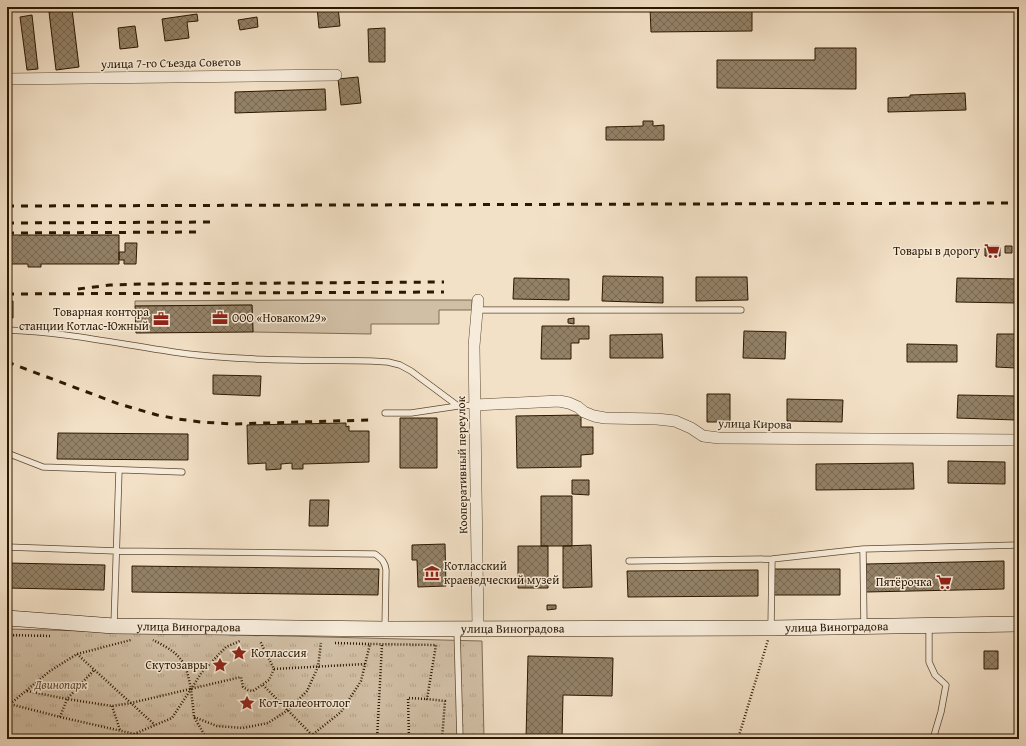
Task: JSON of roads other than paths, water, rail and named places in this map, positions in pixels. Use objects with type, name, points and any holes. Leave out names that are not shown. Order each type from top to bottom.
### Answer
[{"type":"main road","name":"улица Виноградова","points":[[7,618],[114,626],[385,629],[771,628],[1019,624]]},
{"type":"street","name":"улица 7-го Съезда Советов","points":[[7,79],[336,75]]},
{"type":"street","name":"Кооперативный переулок","points":[[478,305],[474,346],[478,629]]},
{"type":"street","name":"улица Кирова","points":[[475,405],[559,401],[578,406],[584,412],[594,416],[605,418],[657,419],[675,421],[691,428],[703,436],[719,438],[1019,440]]},
{"type":"lane","points":[[478,305],[740,310]]},
{"type":"lane","points":[[7,330],[39,332],[196,354],[257,359],[371,360],[388,362],[400,365],[411,371],[458,406]]},
{"type":"lane","points":[[385,413],[411,413],[475,405]]},
{"type":"lane","points":[[7,453],[31,464],[43,467],[182,472]]},
{"type":"lane","points":[[114,626],[119,470]]},
{"type":"lane","points":[[629,561],[772,559],[862,549],[1019,545]]},
{"type":"lane","points":[[7,546],[117,551],[374,554],[381,558],[385,563],[385,629]]},
{"type":"lane","points":[[862,549],[864,627]]},
{"type":"lane","points":[[771,628],[772,559]]},
{"type":"lane","points":[[929,626],[929,662],[935,675],[946,685],[942,712],[932,739]]},
{"type":"lane","points":[[457,629],[460,739]]},
{"type":"railway","points":[[7,206],[1019,203]]},
{"type":"railway","points":[[7,223],[216,222]]},
{"type":"railway","points":[[7,233],[202,232]]},
{"type":"railway","points":[[78,289],[110,285],[143,284],[444,282]]},
{"type":"railway","points":[[7,294],[444,292]]},
{"type":"railway","points":[[7,362],[119,404],[157,415],[178,419],[232,424],[369,420]]},
{"type":"place","name":"Товары в дорогу","points":[[992,251]]},
{"type":"place","name":"ООО «Новаком29»","points":[[220,318]]},
{"type":"place","name":"Товарная контора станции Котлас-Южный","points":[[161,319]]},
{"type":"place","name":"Котласский краеведческий музей","points":[[432,573]]},
{"type":"place","name":"Пятёрочка","points":[[944,582]]},
{"type":"place","name":"Котлассия","points":[[239,653]]},
{"type":"place","name":"Скутозавры","points":[[220,665]]},
{"type":"place","name":"Кот-палеонтолог","points":[[247,703]]},
{"type":"park label","name":"Двинопарк","points":[[61,685]]}]
